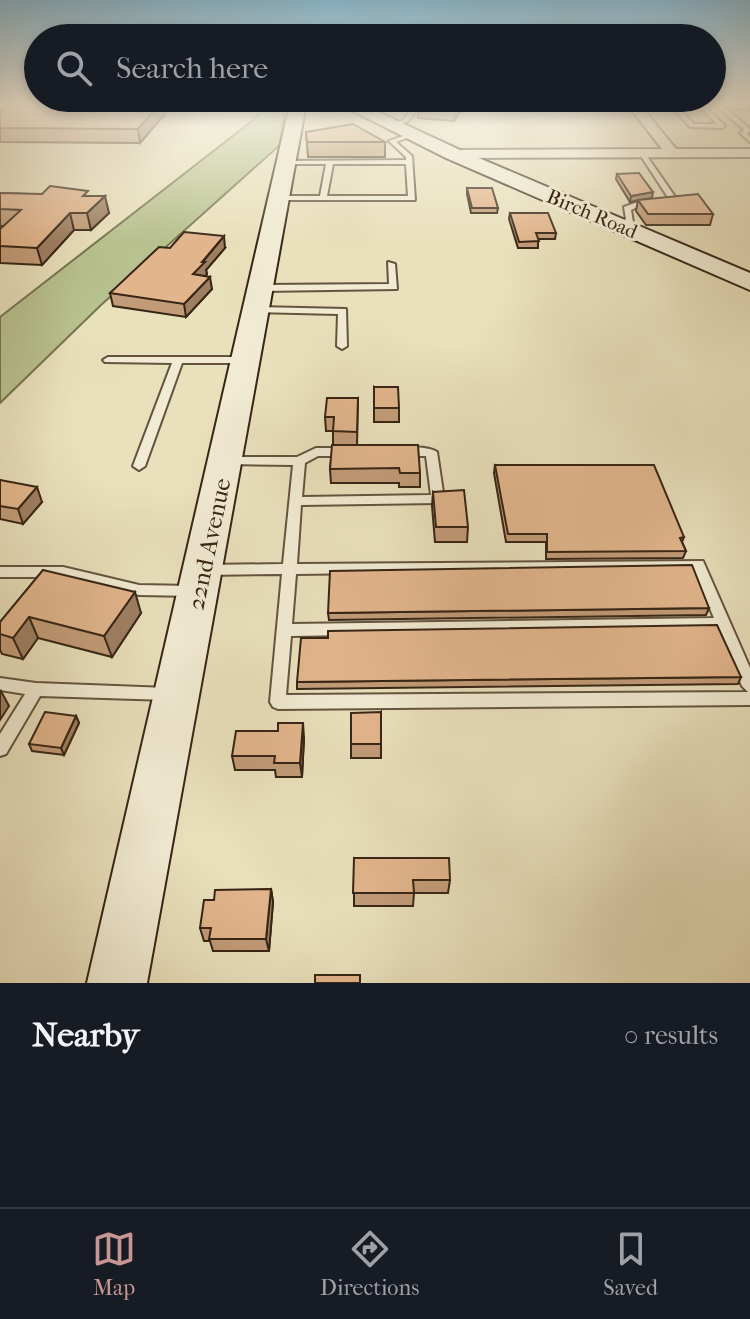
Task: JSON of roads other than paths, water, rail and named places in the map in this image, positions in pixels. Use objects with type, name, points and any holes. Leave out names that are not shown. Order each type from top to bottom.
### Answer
[{"type":"street","name":"22nd Avenue","points":[[117,983],[284,180],[294,150]]},
{"type":"street","name":"Birch Road","points":[[444,150],[750,282]]},
{"type":"street","points":[[670,150],[673,154]]},
{"type":"street","points":[[453,154],[750,153]]},
{"type":"lane","points":[[284,180],[323,198],[412,198],[407,162],[409,156],[402,150]]},
{"type":"lane","points":[[619,226],[630,220],[627,209],[635,205],[674,201],[642,153]]},
{"type":"lane","points":[[284,180],[330,162],[407,162]]},
{"type":"lane","points":[[323,198],[330,162]]},
{"type":"lane","points":[[260,299],[394,287],[391,264]]},
{"type":"lane","points":[[260,299],[343,311],[342,346]]},
{"type":"lane","points":[[108,360],[247,360]]},
{"type":"lane","points":[[139,466],[178,360]]},
{"type":"lane","points":[[226,460],[299,461],[316,452],[359,452]]},
{"type":"lane","points":[[297,501],[438,499],[431,452],[388,452]]},
{"type":"lane","points":[[299,461],[278,702],[750,698]]},
{"type":"lane","points":[[0,572],[63,572],[139,590],[291,569],[698,564],[750,686]]},
{"type":"lane","points":[[285,630],[723,623]]},
{"type":"lane","points":[[0,684],[36,689],[177,694]]},
{"type":"lane","points":[[0,749],[36,689]]}]
